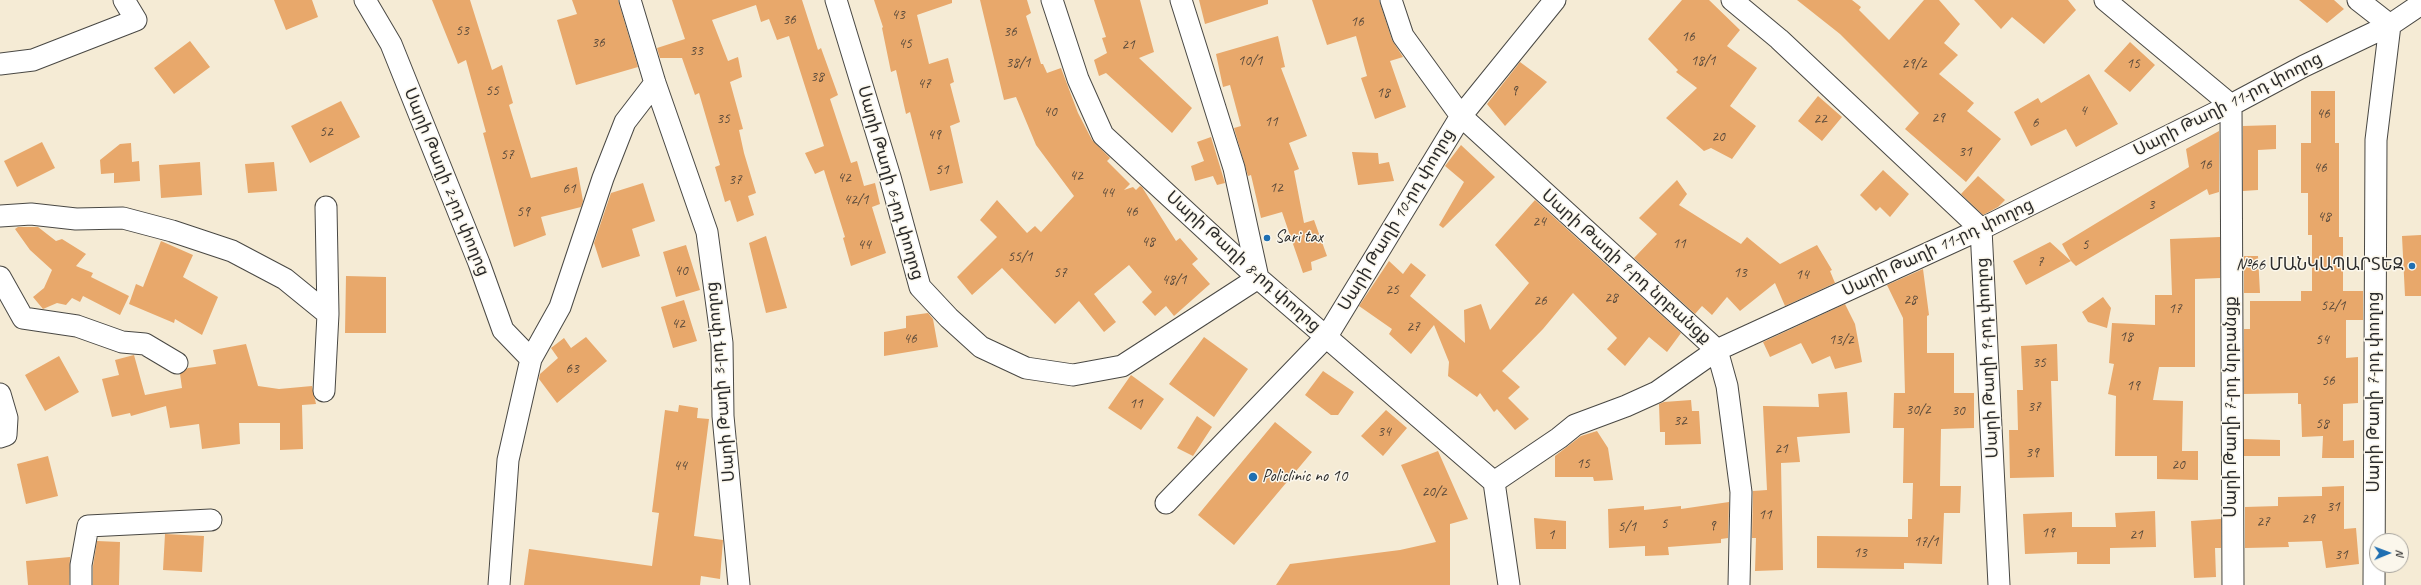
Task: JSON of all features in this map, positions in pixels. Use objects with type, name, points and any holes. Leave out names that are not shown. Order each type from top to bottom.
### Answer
[{"type":"street","points":[[0,64],[33,60],[136,20],[124,0]]},
{"type":"street","name":"Սարի Թաղի 2-րդ փողոց","points":[[365,0],[391,44],[479,263],[503,330],[531,359]]},
{"type":"street","name":"Սարի Թաղի 3-րդ փողոց","points":[[630,0],[655,83],[707,232],[722,343],[723,416],[739,585]]},
{"type":"street","name":"Սարի Թաղի 6-րդ փողոց","points":[[836,0],[890,177],[920,287],[949,318],[981,347],[1026,368],[1073,375],[1122,366],[1258,278]]},
{"type":"street","name":"Սարի Թաղի 8-րդ փողոց","points":[[1052,0],[1078,79],[1103,135],[1258,278],[1327,336],[1494,482]]},
{"type":"street","points":[[1181,0],[1234,168],[1258,278]]},
{"type":"street","name":"Սարի Թաղի 9-րդ նրբանցք","points":[[1391,0],[1403,36],[1461,116],[1717,350],[1727,386],[1741,492],[1739,585]]},
{"type":"street","name":"Սարի Թաղի 10-րդ փողոց","points":[[1166,503],[1327,336],[1461,116],[1555,0]]},
{"type":"street","points":[[1732,0],[1779,39],[1981,229]]},
{"type":"street","points":[[2104,0],[2231,104]]},
{"type":"street","points":[[2358,0],[2390,25]]},
{"type":"street","name":"Սարի Թաղի 11-րդ փողոց","points":[[1494,482],[1560,438],[1575,425],[1630,405],[1657,392],[1717,350],[1981,229],[2304,66],[2390,25],[2421,4]]},
{"type":"street","name":"Սարի Թաղի 7-րդ փողոց","points":[[2374,585],[2376,140],[2390,25]]},
{"type":"street","points":[[499,585],[508,460],[531,359],[560,307],[603,178],[625,122],[655,83]]},
{"type":"street","name":"Սարի Թաղի 7-րդ նրբանցք","points":[[2231,104],[2234,585]]},
{"type":"street","points":[[324,391],[328,314],[326,207]]},
{"type":"street","points":[[0,216],[31,214],[76,219],[123,218],[172,231],[232,252],[285,279],[328,314]]},
{"type":"street","name":"Սարի Թաղի 9-րդ փողոց","points":[[1981,229],[1999,585]]},
{"type":"street","points":[[0,277],[22,318],[77,326],[122,342],[145,344],[177,363]]},
{"type":"street","points":[[0,394],[7,418],[6,435],[0,437]]},
{"type":"street","points":[[1494,482],[1509,585]]},
{"type":"street","points":[[81,585],[81,565],[88,526],[211,520]]},
{"type":"street","points":[[2229,585],[2234,585]]},
{"type":"building","points":[[274,0],[312,0],[318,17],[286,30]]},
{"type":"building","points":[[432,0],[470,0],[492,70],[502,65],[513,103],[509,105],[531,178],[577,167],[583,201],[581,207],[541,217],[546,235],[514,247],[483,133],[486,132],[466,60],[458,64]]},
{"type":"building","points":[[572,0],[618,0],[638,67],[576,85],[557,20],[577,14]]},
{"type":"building","points":[[672,0],[802,0],[818,50],[821,48],[838,95],[830,99],[851,163],[857,161],[864,186],[875,183],[880,204],[872,207],[886,253],[851,266],[843,238],[845,237],[824,170],[815,174],[805,153],[824,146],[789,36],[777,40],[769,19],[761,22],[756,5],[712,20],[728,61],[738,57],[742,77],[730,82],[743,129],[739,130],[744,153],[756,193],[748,196],[754,215],[737,222],[730,200],[725,202],[715,167],[720,165],[699,93],[695,95],[682,58],[660,58],[657,48],[685,39]]},
{"type":"building","points":[[874,0],[952,0],[952,3],[917,15],[929,64],[948,58],[954,82],[950,84],[960,122],[950,126],[963,183],[930,191],[910,112],[906,114],[896,70],[891,72],[883,27]]},
{"type":"building","points":[[980,0],[1027,0],[1031,13],[1026,16],[1041,64],[1043,64],[1047,73],[1061,68],[1078,113],[1092,140],[1110,158],[1107,161],[1130,184],[1124,190],[1133,187],[1136,190],[1140,186],[1142,187],[1176,241],[1180,238],[1198,259],[1192,264],[1210,284],[1174,316],[1166,306],[1155,316],[1142,302],[1152,292],[1129,265],[1094,294],[1116,322],[1104,332],[1079,301],[1055,324],[1002,268],[972,295],[957,277],[997,237],[980,220],[997,200],[1027,233],[1035,226],[1041,232],[1074,196],[1036,145],[1016,97],[1004,100]]},
{"type":"building","points":[[1094,0],[1140,0],[1154,52],[1139,58],[1192,108],[1172,133],[1106,73],[1099,76],[1094,60],[1107,53],[1102,38],[1106,37]]},
{"type":"building","points":[[1199,0],[1268,0],[1268,4],[1205,24]]},
{"type":"building","points":[[1312,0],[1379,0],[1392,40],[1403,57],[1390,61],[1406,107],[1375,119],[1361,78],[1367,76],[1356,36],[1327,45]]},
{"type":"building","points":[[1682,0],[1709,0],[1740,30],[1727,46],[1757,68],[1730,106],[1756,126],[1732,159],[1711,148],[1704,151],[1666,118],[1697,88],[1676,72],[1678,70],[1648,39]]},
{"type":"building","points":[[1797,0],[1852,0],[1861,7],[1859,10],[1889,40],[1924,0],[1939,0],[1960,24],[1944,43],[1958,55],[1939,74],[1974,103],[1967,111],[2001,139],[1966,182],[1905,129],[1919,113],[1840,34]]},
{"type":"building","points":[[1974,0],[2068,0],[2076,10],[2044,44],[2012,17],[2001,29]]},
{"type":"building","points":[[2299,0],[2334,0],[2344,9],[2327,23]]},
{"type":"building","points":[[1278,36],[1285,67],[1281,68],[1307,136],[1289,143],[1299,169],[1294,171],[1304,223],[1314,220],[1327,256],[1311,262],[1312,270],[1303,273],[1282,212],[1261,218],[1251,175],[1248,176],[1234,128],[1241,126],[1230,85],[1223,87],[1216,54]]},
{"type":"building","points":[[190,41],[210,67],[174,94],[154,68]]},
{"type":"building","points":[[2130,42],[2155,65],[2130,92],[2104,71]]},
{"type":"building","points":[[1520,62],[1547,82],[1505,126],[1487,104]]},
{"type":"building","points":[[2089,74],[2118,124],[2076,147],[2066,129],[2031,146],[2014,112],[2038,98],[2041,103]]},
{"type":"building","points":[[2311,91],[2335,91],[2335,143],[2339,143],[2339,237],[2343,237],[2343,291],[2363,291],[2363,320],[2346,320],[2346,358],[2358,357],[2358,403],[2343,404],[2343,441],[2354,440],[2354,458],[2322,458],[2323,436],[2302,437],[2301,404],[2298,404],[2298,393],[2244,394],[2244,329],[2250,329],[2250,301],[2301,301],[2301,291],[2312,291],[2312,235],[2308,235],[2308,193],[2301,193],[2301,143],[2311,143]]},
{"type":"building","points":[[1818,96],[1842,117],[1822,141],[1798,121]]},
{"type":"building","points":[[341,101],[360,137],[310,163],[291,126]]},
{"type":"building","points":[[2276,125],[2276,149],[2258,150],[2258,190],[2243,191],[2243,126]]},
{"type":"building","points":[[2219,131],[2219,192],[2209,195],[2207,189],[2076,266],[2071,261],[2062,244],[2189,167],[2186,149]]},
{"type":"building","points":[[1211,137],[1225,183],[1217,185],[1213,176],[1195,181],[1191,166],[1204,161],[1197,142]]},
{"type":"building","points":[[42,142],[55,168],[17,187],[4,161]]},
{"type":"building","points":[[131,143],[132,162],[139,161],[140,181],[114,183],[114,173],[101,174],[100,160],[120,144]]},
{"type":"building","points":[[1461,145],[1495,177],[1443,228],[1439,225],[1464,182],[1445,166]]},
{"type":"building","points":[[1352,152],[1378,153],[1379,164],[1389,162],[1394,181],[1358,185]]},
{"type":"building","points":[[200,162],[202,195],[161,198],[159,165]]},
{"type":"building","points":[[274,162],[277,191],[248,193],[245,164]]},
{"type":"building","points":[[1883,170],[1909,194],[1890,217],[1880,207],[1876,211],[1860,195]]},
{"type":"building","points":[[1978,176],[2005,200],[1998,207],[1983,215],[1961,194]]},
{"type":"building","points":[[1677,180],[1687,194],[1679,205],[1741,244],[1747,237],[1780,264],[1817,245],[1832,270],[1830,271],[1835,283],[1785,306],[1775,283],[1740,311],[1727,297],[1712,315],[1702,306],[1695,314],[1634,258],[1657,234],[1639,218]]},
{"type":"building","points":[[643,183],[655,221],[632,229],[640,256],[602,268],[594,243],[611,193]]},
{"type":"building","points":[[1535,200],[1681,333],[1667,352],[1649,337],[1625,366],[1607,349],[1617,338],[1573,293],[1543,329],[1502,371],[1520,387],[1508,398],[1529,419],[1515,430],[1497,409],[1494,412],[1480,393],[1477,397],[1448,376],[1449,362],[1434,325],[1411,354],[1389,334],[1392,329],[1359,306],[1389,261],[1403,274],[1411,263],[1426,275],[1410,296],[1465,343],[1464,310],[1481,304],[1490,330],[1529,283],[1495,245]]},
{"type":"building","points":[[18,227],[38,227],[56,241],[62,239],[86,254],[76,266],[93,273],[91,277],[129,296],[120,315],[83,296],[80,302],[72,298],[66,305],[57,303],[43,309],[33,297],[44,288],[52,270],[30,250],[15,229]]},
{"type":"building","name":"№66 ՄԱՆԿԱՊԱՐՏԵԶ","points":[[2421,235],[2421,296],[2405,296],[2402,236]]},
{"type":"building","points":[[766,236],[787,308],[766,313],[749,243]]},
{"type":"building","points":[[2220,237],[2220,278],[2195,279],[2195,367],[2159,367],[2153,400],[2183,401],[2182,451],[2198,451],[2198,480],[2157,479],[2157,456],[2115,456],[2116,396],[2108,394],[2114,364],[2109,363],[2112,323],[2155,325],[2155,295],[2172,295],[2170,239]]},
{"type":"building","points":[[161,241],[193,255],[183,277],[218,297],[202,335],[175,319],[174,323],[129,304],[136,284],[143,287]]},
{"type":"building","points":[[2050,242],[2071,261],[2026,285],[2013,261]]},
{"type":"building","points":[[686,245],[700,290],[676,297],[663,252]]},
{"type":"building","points":[[2244,256],[2258,256],[2260,293],[2244,293]]},
{"type":"building","points":[[1923,269],[1929,315],[1927,316],[1927,353],[1954,353],[1954,393],[1974,393],[1974,428],[1941,429],[1940,486],[1961,486],[1960,513],[1944,513],[1942,564],[1904,563],[1904,569],[1817,568],[1817,536],[1908,537],[1908,519],[1912,519],[1913,483],[1903,483],[1904,428],[1893,428],[1894,393],[1905,393],[1903,318],[1887,285]]},
{"type":"building","points":[[346,276],[386,277],[386,333],[345,333]]},
{"type":"building","points":[[2103,297],[2111,308],[2107,328],[2088,322],[2082,312]]},
{"type":"building","points":[[684,300],[697,341],[673,348],[661,307]]},
{"type":"building","points":[[1845,304],[1855,324],[1862,362],[1835,369],[1830,356],[1812,364],[1801,343],[1770,357],[1763,342]]},
{"type":"building","points":[[928,313],[933,319],[938,347],[884,356],[884,332],[906,328],[906,316]]},
{"type":"building","points":[[586,337],[607,361],[557,403],[539,379],[540,374],[558,358],[551,348],[564,338],[571,348]]},
{"type":"building","points":[[1204,337],[1248,369],[1214,417],[1169,384]]},
{"type":"building","points":[[246,344],[258,386],[279,389],[312,386],[316,404],[302,405],[303,449],[280,450],[280,423],[239,423],[240,444],[202,449],[199,424],[170,428],[166,406],[131,416],[130,413],[112,417],[102,379],[119,375],[115,360],[134,355],[145,395],[182,388],[180,374],[188,368],[216,364],[213,350]]},
{"type":"building","points":[[2057,344],[2058,381],[2051,381],[2054,477],[2010,478],[2009,430],[2018,430],[2017,390],[2023,390],[2021,346]]},
{"type":"building","points":[[59,356],[79,392],[45,411],[25,375]]},
{"type":"building","points":[[1323,371],[1354,392],[1338,415],[1331,415],[1305,395]]},
{"type":"building","points":[[1131,375],[1164,399],[1141,430],[1108,408]]},
{"type":"building","points":[[1847,392],[1850,433],[1797,437],[1800,462],[1781,463],[1783,570],[1755,571],[1756,538],[1752,538],[1753,491],[1767,490],[1763,406],[1819,407],[1818,394]]},
{"type":"building","points":[[1691,400],[1692,411],[1699,411],[1701,444],[1665,445],[1665,432],[1660,432],[1659,404],[1664,402]]},
{"type":"building","points":[[679,405],[698,408],[697,418],[709,419],[694,536],[723,540],[720,579],[701,576],[700,585],[524,585],[529,549],[652,566],[659,513],[652,512],[665,410],[678,412]]},
{"type":"building","points":[[1386,410],[1407,428],[1383,456],[1361,436]]},
{"type":"building","points":[[1197,416],[1212,427],[1193,456],[1177,448]]},
{"type":"building","points":[[1275,422],[1312,452],[1234,545],[1198,515]]},
{"type":"building","points":[[1597,431],[1608,448],[1613,480],[1594,481],[1593,477],[1555,477],[1555,456],[1581,436]]},
{"type":"building","points":[[2244,439],[2280,440],[2280,456],[2244,456]]},
{"type":"building","points":[[1438,451],[1468,519],[1450,524],[1450,585],[1276,585],[1290,564],[1400,550],[1436,542],[1401,465]]},
{"type":"building","points":[[48,456],[58,496],[26,504],[17,464]]},
{"type":"building","points":[[2344,486],[2344,529],[2356,528],[2359,564],[2326,568],[2322,541],[2288,542],[2289,547],[2245,548],[2245,507],[2278,506],[2278,497],[2322,496],[2322,487]]},
{"type":"building","points":[[1729,502],[1728,538],[1721,539],[1721,543],[1668,547],[1669,555],[1645,556],[1645,546],[1609,548],[1608,509],[1644,506],[1644,510],[1681,506],[1681,509]]},
{"type":"building","points":[[2155,511],[2156,547],[2110,548],[2110,564],[2077,564],[2077,552],[2025,554],[2023,514],[2072,512],[2072,527],[2116,527],[2115,513]]},
{"type":"building","points":[[1534,518],[1566,521],[1566,549],[1536,549]]},
{"type":"building","points":[[2221,519],[2221,548],[2215,548],[2216,577],[2194,578],[2191,521]]},
{"type":"building","points":[[165,534],[204,536],[202,572],[163,570]]},
{"type":"building","points":[[97,541],[120,542],[119,585],[93,585],[93,566]]},
{"type":"building","points":[[70,557],[69,585],[28,585],[26,561]]},
{"type":"place","name":"Sari tax","points":[[1267,238]]},
{"type":"place","name":"№66 ՄԱՆԿԱՊԱՐՏԵԶ","points":[[2412,266]]},
{"type":"place","name":"Policlinic no 10","points":[[1253,477]]}]
